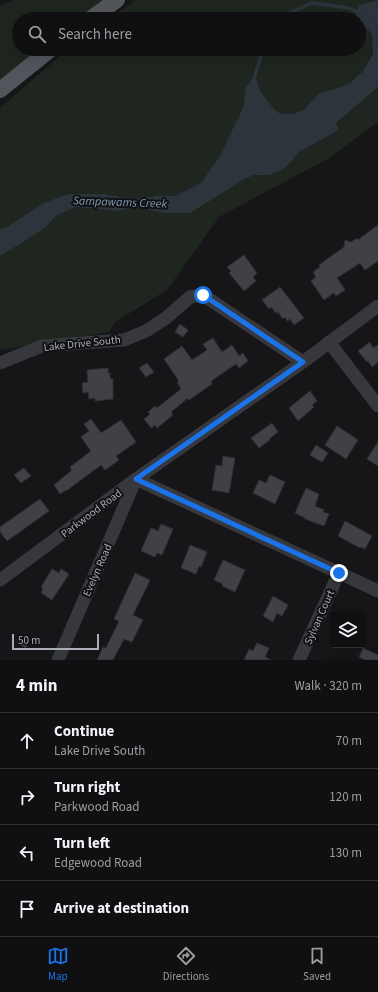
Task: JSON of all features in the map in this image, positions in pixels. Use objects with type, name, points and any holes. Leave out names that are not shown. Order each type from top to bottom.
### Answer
[{"type":"main road","points":[[100,12],[117,0]]},
{"type":"main road","points":[[0,90],[41,56]]},
{"type":"street","name":"Lake Drive South","points":[[0,363],[42,346],[124,340],[151,328],[166,318],[190,297],[203,295],[303,362]]},
{"type":"street","name":"Parkwood Road","points":[[0,580],[136,479],[303,362],[378,306]]},
{"type":"street","points":[[329,342],[378,406]]},
{"type":"street","points":[[136,479],[378,591]]},
{"type":"street","name":"Evelyn Road","points":[[58,660],[136,479]]},
{"type":"street","name":"Sylvan Court","points":[[299,660],[339,573]]},
{"type":"shaded area","points":[[14,0],[106,0],[89,12],[12,12],[12,56],[32,56],[0,81],[0,6]]},
{"type":"shaded area","points":[[136,0],[377,0],[371,2],[360,12],[119,12]]},
{"type":"shaded area","points":[[366,28],[372,34],[373,51],[362,72],[351,82],[310,103],[304,110],[293,114],[281,114],[275,110],[261,92],[255,75],[246,87],[243,108],[219,157],[201,183],[175,196],[156,196],[133,199],[104,194],[22,218],[7,227],[0,229],[0,108],[60,56],[366,56]]},
{"type":"shaded area","points":[[378,87],[378,122],[329,158],[219,217],[167,290],[115,322],[109,332],[0,350],[0,256],[45,228],[56,216],[75,207],[119,211],[136,207],[164,213],[190,212],[243,180],[254,175],[269,175],[291,162],[299,152],[339,130],[336,123]]},
{"type":"water","name":"Sampawams Creek","points":[[378,0],[378,87],[336,123],[339,130],[299,152],[282,170],[269,175],[254,175],[243,180],[190,213],[164,213],[136,207],[119,211],[75,207],[56,216],[45,228],[0,256],[0,229],[7,227],[44,203],[68,194],[104,194],[133,199],[156,196],[175,196],[201,183],[219,157],[243,108],[246,87],[255,75],[261,92],[275,110],[281,114],[293,114],[304,110],[319,93],[336,89],[351,82],[362,72],[373,53],[372,34],[366,28],[366,12],[357,12],[359,5]]},
{"type":"building","points":[[378,225],[378,261],[365,270],[360,263],[337,278],[345,290],[336,296],[334,293],[324,300],[311,281],[316,277],[313,272],[320,267],[319,265],[344,247],[345,240],[351,242],[357,238],[358,240]]},
{"type":"building","points":[[244,255],[257,273],[253,277],[256,281],[244,291],[229,273],[231,271],[227,267]]},
{"type":"building","points":[[280,287],[304,318],[294,325],[290,319],[287,321],[285,317],[283,319],[278,312],[276,313],[271,307],[269,309],[262,300]]},
{"type":"building","points":[[180,324],[188,330],[183,337],[175,332]]},
{"type":"building","points":[[213,338],[222,352],[232,345],[239,356],[243,353],[248,361],[239,368],[236,364],[211,381],[212,384],[189,400],[188,398],[171,412],[173,415],[157,428],[155,425],[151,428],[144,419],[150,414],[148,412],[155,406],[157,408],[181,389],[177,382],[179,381],[164,359],[182,346],[192,360],[207,350],[203,344]]},
{"type":"building","points":[[370,342],[373,348],[378,345],[378,362],[372,367],[358,351]]},
{"type":"building","points":[[147,363],[154,372],[146,377],[139,368]]},
{"type":"building","points":[[108,368],[110,378],[113,379],[113,399],[95,401],[95,398],[89,399],[88,392],[83,393],[82,383],[88,382],[87,370]]},
{"type":"building","points":[[310,391],[317,401],[312,405],[314,407],[298,421],[289,408]]},
{"type":"building","points":[[91,419],[101,433],[121,420],[136,442],[116,456],[119,460],[105,470],[101,465],[60,494],[54,485],[72,470],[70,467],[91,451],[81,437],[89,431],[84,424]]},
{"type":"building","points":[[272,423],[278,432],[259,448],[251,438]]},
{"type":"building","points":[[337,426],[358,440],[346,459],[325,445]]},
{"type":"building","points":[[378,442],[378,466],[367,459]]},
{"type":"building","points":[[316,445],[328,453],[322,462],[310,455]]},
{"type":"building","points":[[223,456],[235,458],[229,493],[212,490],[216,465],[222,466]]},
{"type":"building","points":[[24,468],[31,476],[21,483],[14,475]]},
{"type":"building","points":[[270,475],[285,482],[275,504],[253,493],[259,480],[266,483]]},
{"type":"building","points":[[306,488],[319,494],[315,506],[324,510],[323,512],[329,514],[324,526],[305,519],[295,513]]},
{"type":"building","points":[[40,499],[49,511],[7,541],[0,532],[0,527]]},
{"type":"building","points":[[345,521],[372,536],[365,549],[360,548],[338,536]]},
{"type":"building","points":[[161,524],[173,529],[162,555],[157,553],[155,557],[141,551],[151,528],[158,531]]},
{"type":"building","points":[[190,545],[207,552],[201,567],[199,566],[196,574],[181,568]]},
{"type":"building","points":[[223,560],[245,570],[235,592],[222,586],[223,584],[214,580]]},
{"type":"building","points":[[52,569],[59,573],[61,569],[69,574],[52,600],[41,593],[43,589],[41,587]]},
{"type":"building","points":[[135,573],[150,580],[133,615],[143,620],[132,642],[124,639],[113,660],[97,660],[103,647],[106,648],[119,621],[114,619]]},
{"type":"building","points":[[273,596],[288,605],[282,616],[277,613],[273,622],[263,616]]},
{"type":"building","points":[[21,635],[30,639],[26,648],[17,643]]},
{"type":"building","points":[[257,643],[269,648],[265,657],[271,660],[244,660],[249,649],[253,651]]},
{"type":"building","points":[[363,648],[378,655],[378,660],[365,660],[359,657]]},
{"type":"waterway","points":[[291,12],[312,3],[349,8],[358,12]]},
{"type":"waterway","points":[[254,79],[261,56]]},
{"type":"route","points":[[203,295],[303,362],[136,479],[339,573]]}]
